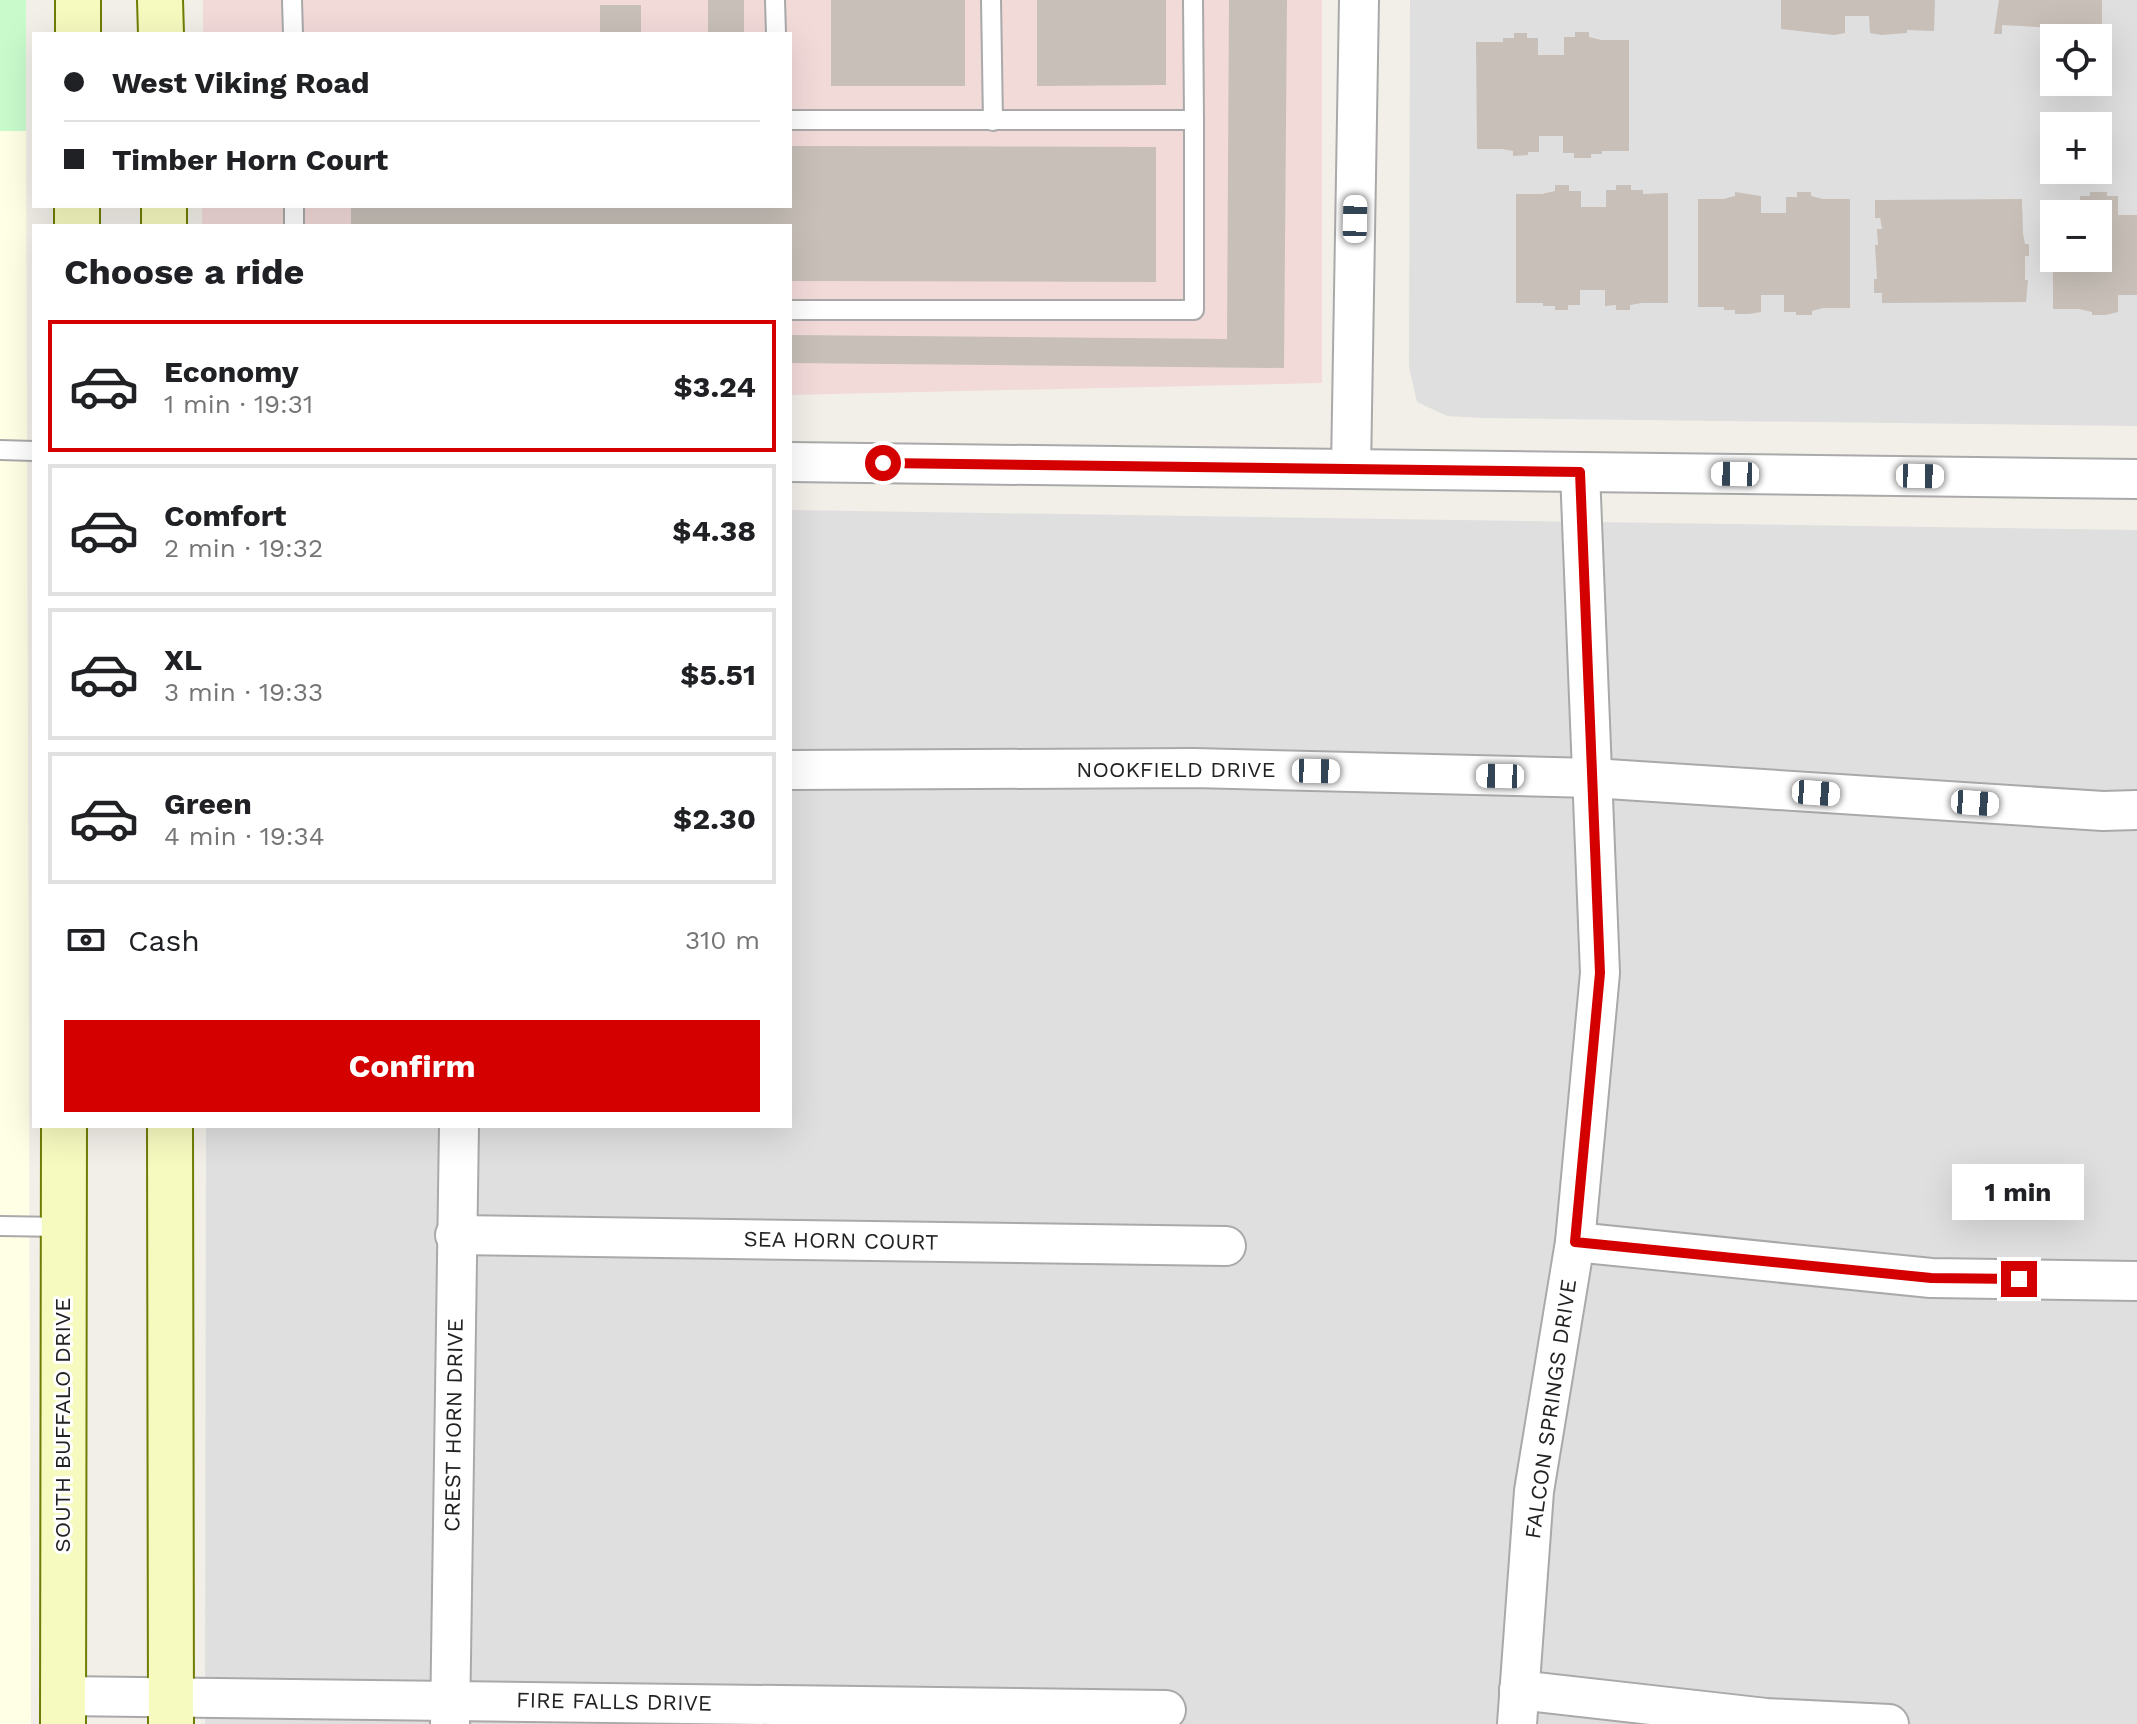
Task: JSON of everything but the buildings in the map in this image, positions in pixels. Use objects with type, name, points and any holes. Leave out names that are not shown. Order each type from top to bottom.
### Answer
[{"type":"main road","points":[[78,0],[78,32]]},
{"type":"main road","points":[[160,0],[161,32]]},
{"type":"main road","name":"SOUTH BUFFALO DRIVE","points":[[63,1710],[64,1128]]},
{"type":"main road","points":[[170,1128],[171,1709]]},
{"type":"street","points":[[1351,469],[1359,0]]},
{"type":"street","points":[[792,462],[2137,479]]},
{"type":"street","name":"FALCON SPRINGS DRIVE","points":[[1518,1707],[1534,1491],[1575,1242],[1600,973],[1580,472]]},
{"type":"street","name":"NOOKFIELD DRIVE","points":[[792,770],[1194,768],[1592,778],[2103,811],[2137,810]]},
{"type":"street","name":"CREST HORN DRIVE","points":[[450,1711],[459,1128]]},
{"type":"street","name":"SEA HORN COURT","points":[[455,1235],[1226,1246]]},
{"type":"street","points":[[1575,1242],[1931,1278],[2137,1281]]},
{"type":"street","points":[[1518,1707],[1889,1724]]},
{"type":"street","name":"FIRE FALLS DRIVE","points":[[63,1710],[1166,1710]]},
{"type":"lane","points":[[292,0],[293,32]]},
{"type":"lane","points":[[775,0],[776,32]]},
{"type":"lane","points":[[991,0],[993,121]]},
{"type":"lane","points":[[792,310],[1194,310],[1193,0]]},
{"type":"lane","points":[[792,120],[1194,120]]},
{"type":"lane","points":[[0,450],[32,451]]},
{"type":"lane","points":[[0,1226],[62,1227]]},
{"type":"shaded area","points":[[203,0],[1322,0],[1322,383],[792,395],[792,224],[202,224],[202,208],[792,208],[792,32],[203,32]]},
{"type":"shaded area","points":[[1410,0],[2137,0],[2137,426],[1481,418],[1447,416],[1417,402],[1409,367]]},
{"type":"shaded area","points":[[0,131],[26,131],[31,1724],[0,1724]]},
{"type":"shaded area","points":[[792,510],[2137,530],[2137,1724],[205,1724],[206,1128],[792,1128]]},
{"type":"green space","points":[[0,0],[26,0],[26,131],[0,131]]},
{"type":"route","points":[[883,463],[1580,472],[1600,973],[1575,1242],[1931,1278],[2019,1279]]}]
